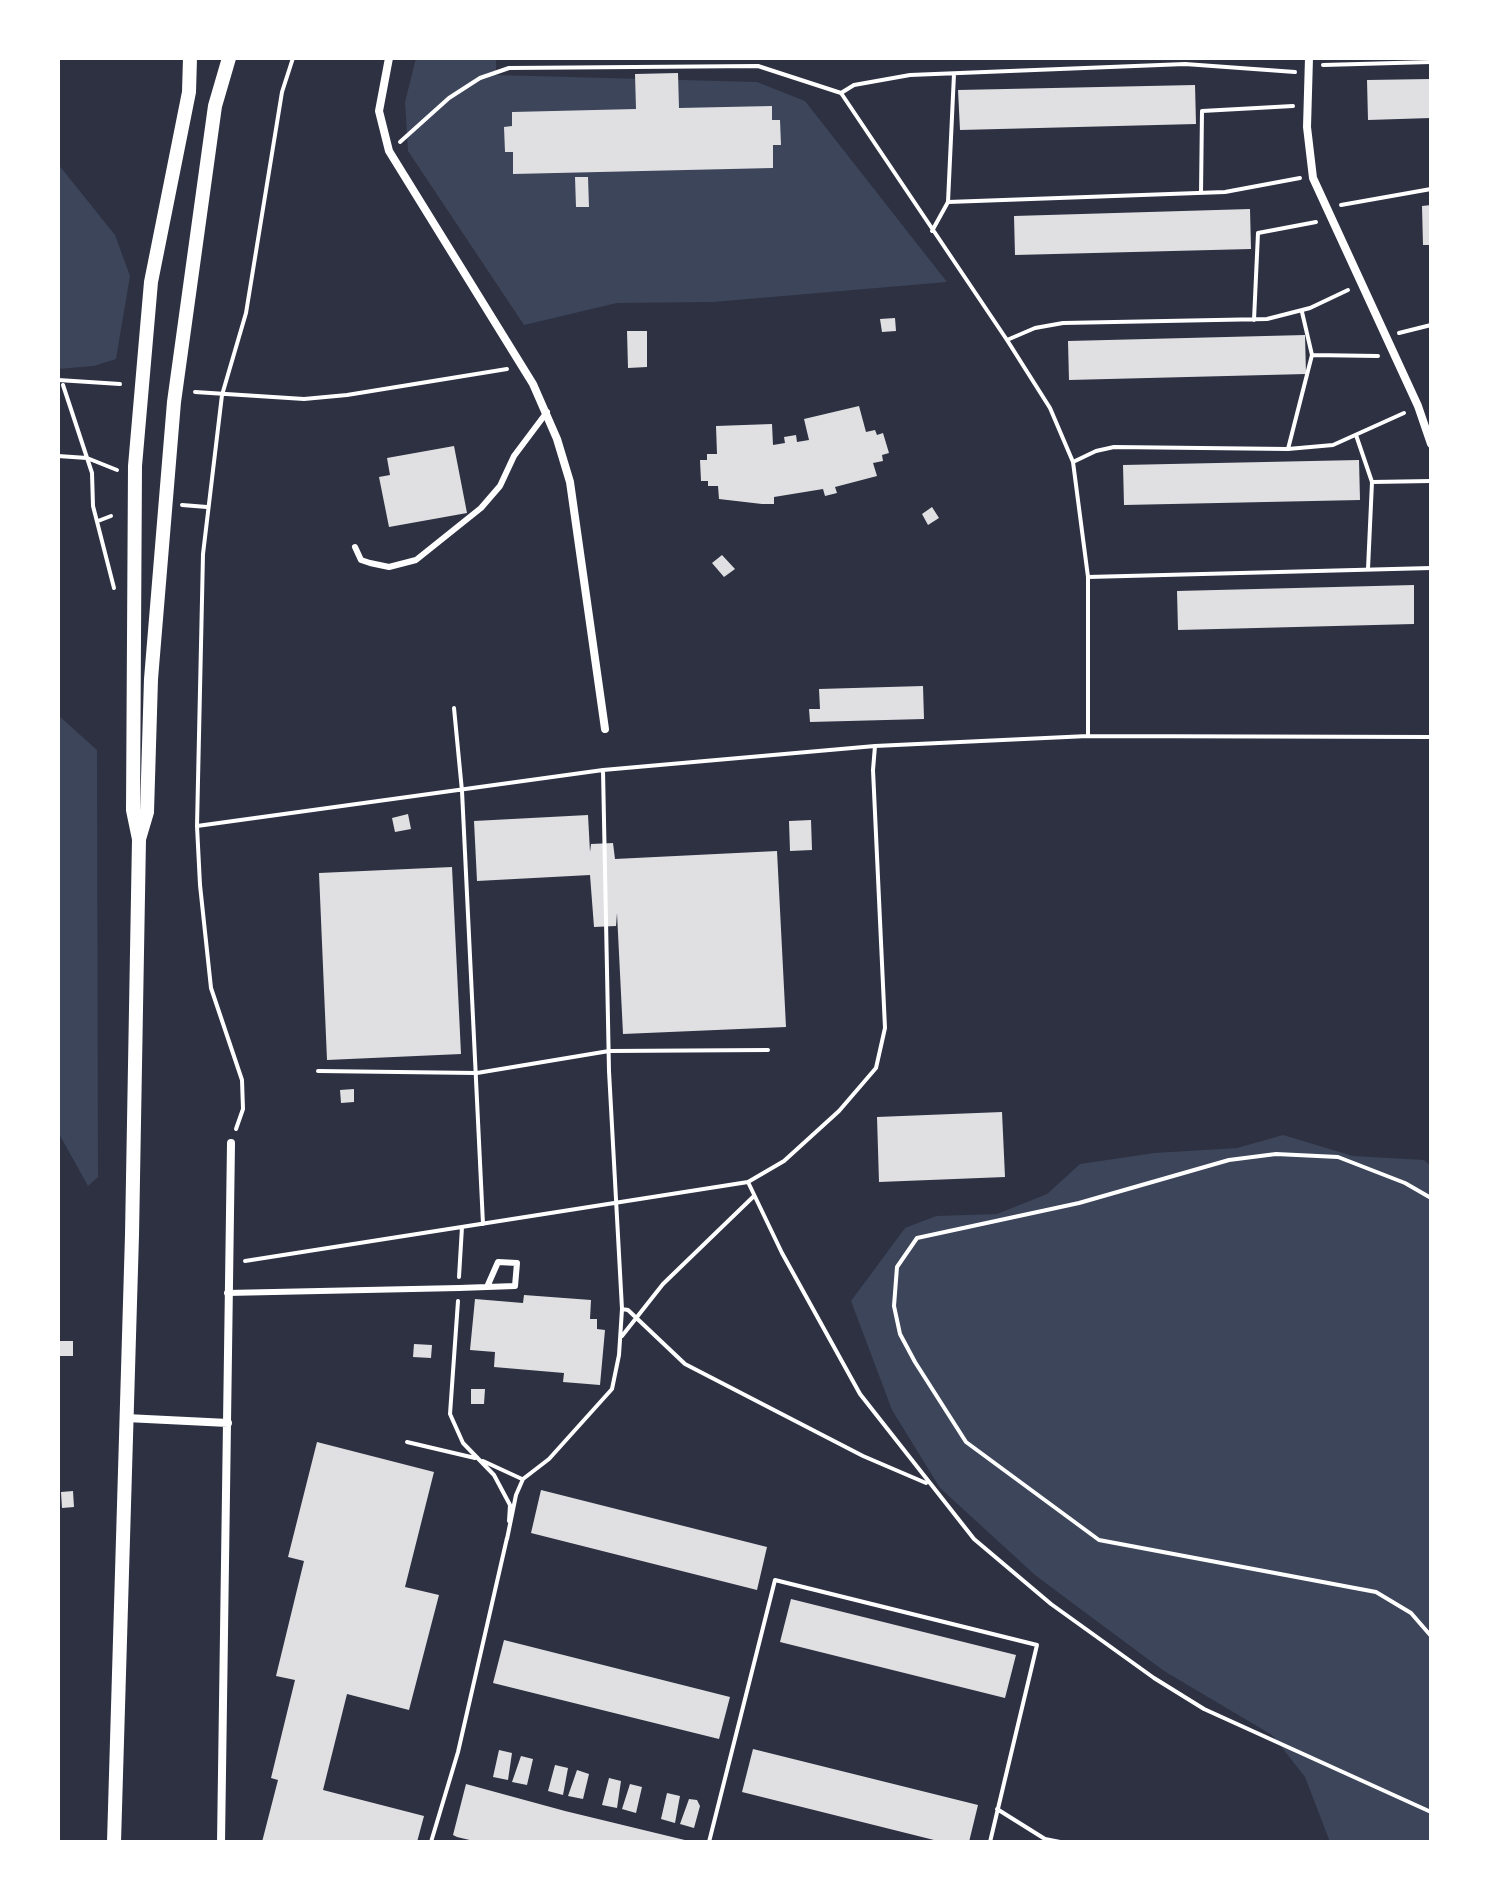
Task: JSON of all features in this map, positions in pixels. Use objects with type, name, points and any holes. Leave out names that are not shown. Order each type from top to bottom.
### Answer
[{"type":"street","points":[[114,1842],[139,839],[133,810],[132,723],[139,396],[151,282],[189,92],[190,58]]},
{"type":"street","points":[[139,839],[147,812],[151,679],[174,402],[215,106],[229,58]]},
{"type":"street","points":[[389,58],[379,111],[389,151],[547,412],[570,482],[605,729]]},
{"type":"street","points":[[1309,65],[1308,105],[1313,175],[1418,406],[1431,444]]},
{"type":"street","points":[[221,1842],[231,1143]]},
{"type":"street","points":[[126,1418],[228,1423]]},
{"type":"lane","points":[[355,547],[361,560],[389,567],[416,560],[481,508],[500,486],[514,456],[547,412]]},
{"type":"lane","points":[[227,1293],[459,1288],[487,1287],[515,1286],[517,1263],[498,1262],[487,1287]]},
{"type":"path","points":[[231,1143],[243,1109],[242,1080],[211,988],[203,941],[197,826],[200,646],[207,507],[222,395],[246,313],[282,92],[293,58]]},
{"type":"path","points":[[661,58],[661,65]]},
{"type":"path","points":[[841,93],[854,85],[910,75],[1185,64],[1431,62]]},
{"type":"path","points":[[389,151],[449,98],[480,78],[509,68],[758,66],[841,93],[1050,408],[1073,462],[1088,577],[1088,736]]},
{"type":"path","points":[[932,231],[948,202],[954,74]]},
{"type":"path","points":[[1201,193],[1202,111],[1308,105]]},
{"type":"path","points":[[948,202],[1225,192],[1313,175]]},
{"type":"path","points":[[1326,208],[1431,189]]},
{"type":"path","points":[[1254,320],[1258,233],[1331,219]]},
{"type":"path","points":[[1007,340],[1035,328],[1063,323],[1254,320],[1302,311],[1361,285]]},
{"type":"path","points":[[1288,449],[1312,355],[1302,311]]},
{"type":"path","points":[[1385,337],[1431,325]]},
{"type":"path","points":[[1312,355],[1394,356]]},
{"type":"path","points":[[195,392],[304,399],[507,369],[519,362]]},
{"type":"path","points":[[61,382],[120,384]]},
{"type":"path","points":[[58,390],[61,382]]},
{"type":"path","points":[[61,382],[87,458],[97,522],[111,565],[114,592]]},
{"type":"path","points":[[1073,462],[1114,447],[1288,449],[1333,445],[1418,406]]},
{"type":"path","points":[[1356,435],[1372,482],[1368,569]]},
{"type":"path","points":[[58,456],[87,458],[117,470]]},
{"type":"path","points":[[1372,482],[1431,481]]},
{"type":"path","points":[[181,505],[207,507]]},
{"type":"path","points":[[97,522],[111,516]]},
{"type":"path","points":[[1088,577],[1431,568]]},
{"type":"path","points":[[454,708],[462,791],[483,1224]]},
{"type":"path","points":[[197,826],[603,770],[875,746],[1088,736],[1431,737]]},
{"type":"path","points":[[228,1264],[748,1182],[784,1161],[839,1111],[876,1068],[885,1028],[873,770],[875,746]]},
{"type":"path","points":[[431,1842],[458,1752],[516,1495],[523,1479],[549,1459],[612,1389],[622,1309],[609,1051],[603,770]]},
{"type":"path","points":[[318,1071],[477,1073],[609,1051],[768,1050]]},
{"type":"path","points":[[1431,1198],[1405,1183],[1338,1157],[1276,1154],[1229,1160],[1079,1203],[917,1238],[897,1267],[894,1306],[900,1334],[966,1442],[1099,1540],[1376,1592],[1411,1613],[1431,1636]]},
{"type":"path","points":[[748,1182],[860,1394],[974,1539],[1051,1604],[1154,1678],[1204,1709],[1431,1812]]},
{"type":"path","points":[[620,1338],[663,1284],[754,1196]]},
{"type":"path","points":[[462,1227],[450,1414],[463,1443],[494,1475],[510,1505],[507,1539]]},
{"type":"path","points":[[622,1309],[636,1318],[685,1364],[874,1462],[928,1484]]},
{"type":"path","points":[[407,1442],[477,1458],[523,1479]]},
{"type":"path","points":[[709,1842],[775,1580],[1037,1645],[990,1842]]},
{"type":"path","points":[[997,1809],[1045,1839],[1060,1842]]},
{"type":"shaded area","points":[[416,58],[496,58],[496,75],[757,82],[805,101],[947,282],[713,302],[617,303],[524,325],[408,151],[405,102]]},
{"type":"shaded area","points":[[58,164],[115,235],[130,276],[116,359],[94,366],[58,369]]},
{"type":"shaded area","points":[[58,715],[97,750],[98,1177],[88,1186],[58,1132]]},
{"type":"shaded area","points":[[1283,1135],[1353,1156],[1424,1160],[1431,1166],[1431,1842],[1330,1842],[1305,1777],[1272,1735],[1164,1671],[1075,1605],[1035,1575],[940,1488],[892,1410],[851,1301],[905,1228],[936,1216],[997,1214],[1047,1194],[1080,1164],[1154,1153],[1237,1148]]},
{"type":"building","points":[[678,73],[679,108],[772,106],[772,120],[780,120],[781,145],[773,145],[773,168],[513,174],[513,152],[505,152],[504,127],[512,126],[512,112],[636,109],[635,74]]},
{"type":"building","points":[[1431,79],[1431,118],[1368,120],[1367,80]]},
{"type":"building","points":[[1195,85],[1196,124],[960,130],[958,90]]},
{"type":"building","points":[[575,177],[588,177],[589,207],[576,207]]},
{"type":"building","points":[[1431,205],[1431,245],[1423,245],[1422,206]]},
{"type":"building","points":[[1250,209],[1251,249],[1015,255],[1014,216]]},
{"type":"building","points":[[895,318],[896,331],[882,332],[880,319]]},
{"type":"building","points":[[627,331],[647,331],[647,367],[628,368]]},
{"type":"building","points":[[1305,335],[1306,374],[1069,380],[1068,341]]},
{"type":"building","points":[[859,406],[866,432],[875,430],[877,435],[883,433],[889,453],[882,455],[883,461],[873,463],[877,476],[835,487],[837,493],[825,496],[823,489],[774,497],[774,504],[719,499],[718,486],[708,486],[708,481],[701,481],[700,460],[707,460],[707,454],[717,454],[716,426],[772,424],[773,445],[785,443],[784,437],[796,435],[797,442],[809,440],[804,419]]},
{"type":"building","points":[[454,446],[467,513],[389,527],[379,477],[390,475],[387,458]]},
{"type":"building","points":[[1359,460],[1360,500],[1124,505],[1123,465]]},
{"type":"building","points":[[932,507],[939,518],[928,525],[922,514]]},
{"type":"building","points":[[722,555],[735,569],[724,577],[712,563]]},
{"type":"building","points":[[1414,585],[1414,624],[1178,630],[1177,591]]},
{"type":"building","points":[[923,686],[924,719],[810,722],[809,709],[820,709],[819,689]]},
{"type":"building","points":[[408,814],[411,829],[395,832],[392,818]]},
{"type":"building","points":[[588,815],[590,852],[591,844],[613,843],[615,859],[777,851],[786,1027],[623,1034],[617,913],[616,926],[594,927],[590,875],[477,881],[474,821]]},
{"type":"building","points":[[811,820],[812,850],[790,851],[789,821]]},
{"type":"building","points":[[452,867],[461,1054],[327,1060],[319,873]]},
{"type":"building","points":[[354,1089],[354,1102],[341,1103],[340,1090]]},
{"type":"building","points":[[1002,1112],[1005,1177],[879,1182],[877,1117]]},
{"type":"building","points":[[524,1295],[591,1300],[590,1319],[597,1319],[597,1329],[605,1330],[600,1385],[563,1382],[564,1373],[494,1367],[495,1352],[470,1350],[475,1299],[523,1303]]},
{"type":"building","points":[[59,1341],[73,1341],[73,1356],[59,1356]]},
{"type":"building","points":[[414,1344],[432,1345],[431,1358],[413,1357]]},
{"type":"building","points":[[471,1389],[485,1389],[484,1404],[471,1404]]},
{"type":"building","points":[[317,1442],[434,1472],[405,1587],[439,1595],[409,1710],[347,1694],[323,1790],[424,1816],[417,1842],[262,1842],[278,1780],[271,1778],[295,1680],[276,1676],[304,1561],[288,1557]]},
{"type":"building","points":[[541,1490],[767,1547],[757,1590],[531,1533]]},
{"type":"building","points":[[73,1491],[74,1507],[62,1508],[61,1492]]},
{"type":"building","points":[[791,1599],[1016,1655],[1005,1698],[780,1642]]},
{"type":"building","points":[[504,1640],[730,1697],[719,1739],[493,1683]]},
{"type":"building","points":[[753,1749],[978,1805],[969,1842],[942,1842],[742,1792]]},
{"type":"building","points":[[499,1750],[512,1753],[508,1780],[493,1777]]},
{"type":"building","points":[[521,1756],[533,1759],[527,1785],[512,1782]]},
{"type":"building","points":[[555,1765],[568,1768],[563,1795],[548,1791]]},
{"type":"building","points":[[577,1770],[589,1774],[583,1799],[568,1796]]},
{"type":"building","points":[[609,1778],[621,1781],[617,1808],[602,1805]]},
{"type":"building","points":[[466,1784],[693,1842],[478,1842],[457,1837],[453,1835]]},
{"type":"building","points":[[630,1784],[642,1787],[636,1813],[622,1809]]},
{"type":"building","points":[[667,1793],[680,1796],[675,1823],[661,1819]]},
{"type":"building","points":[[689,1799],[697,1800],[700,1806],[694,1828],[680,1824]]}]
